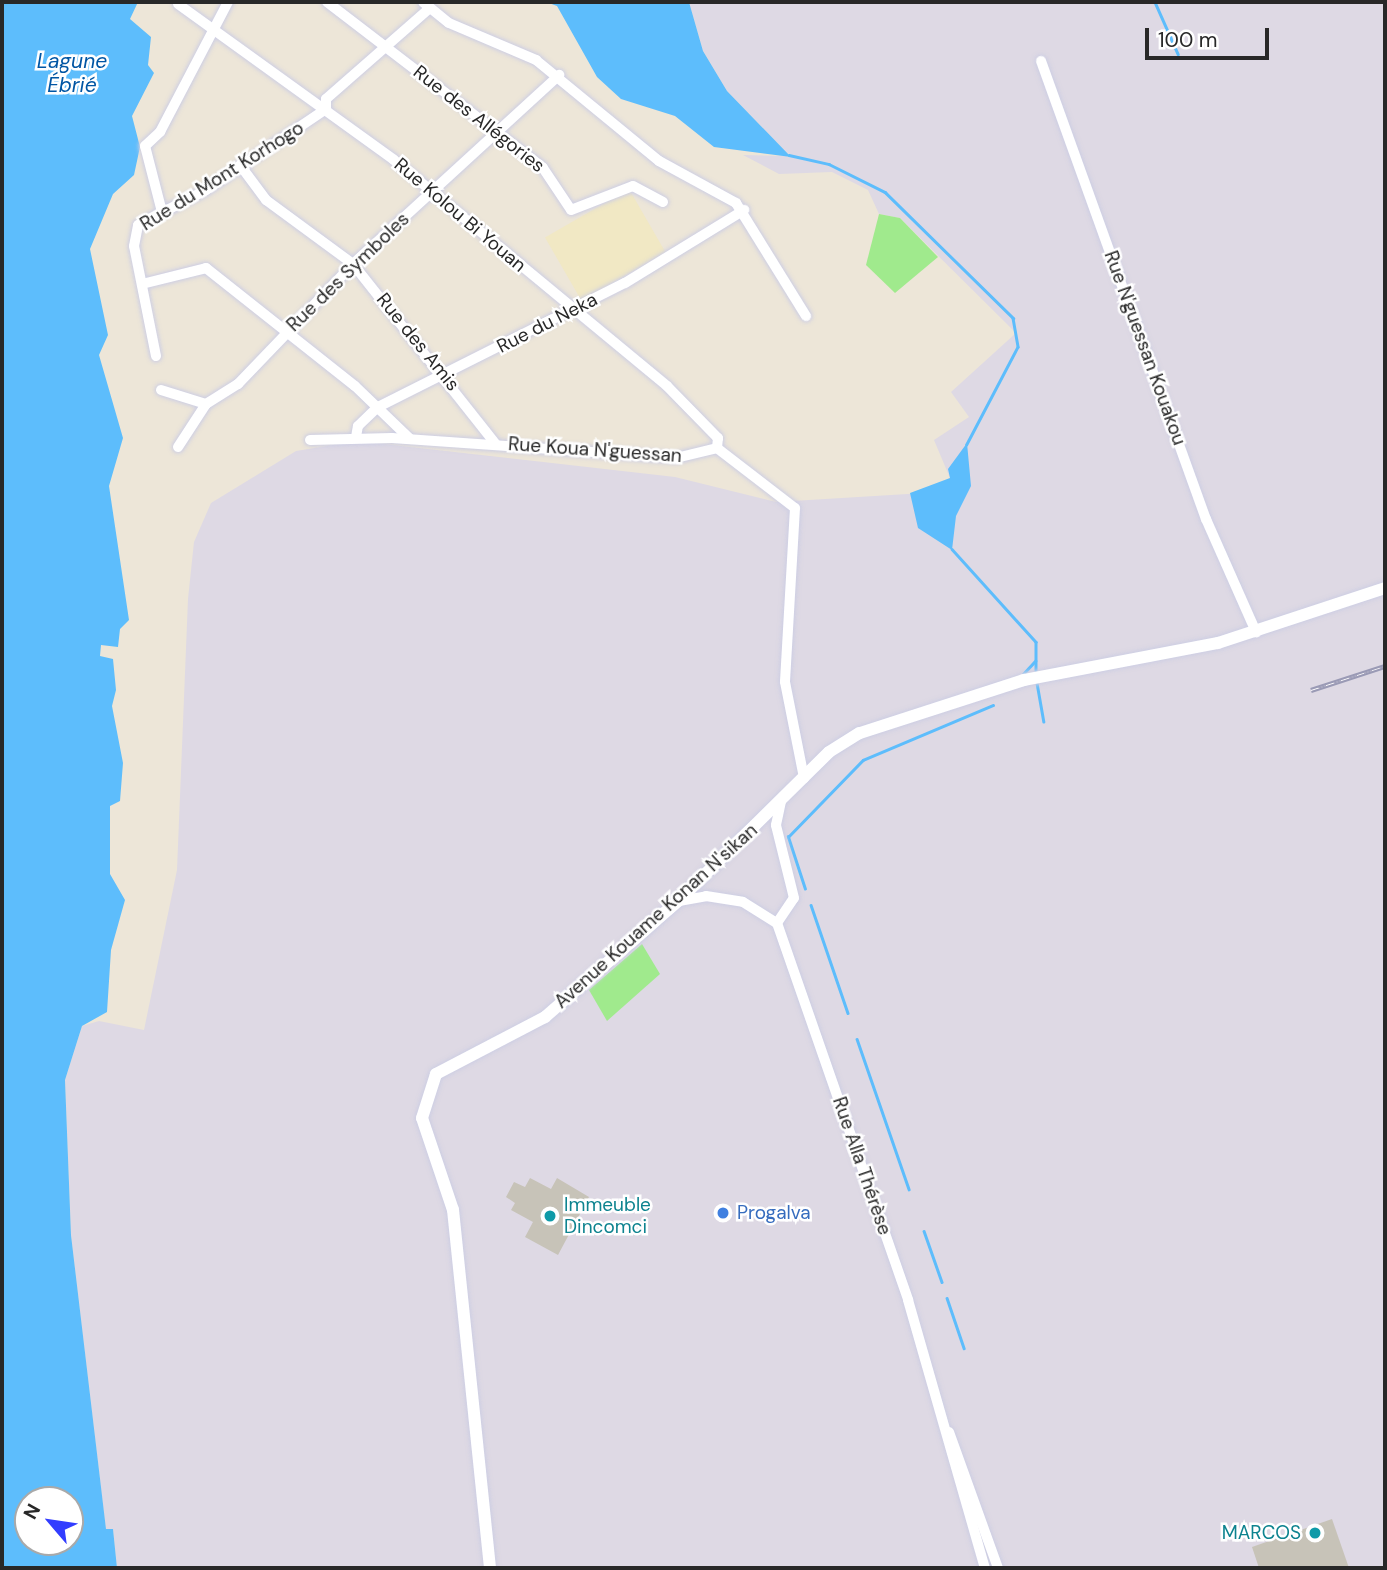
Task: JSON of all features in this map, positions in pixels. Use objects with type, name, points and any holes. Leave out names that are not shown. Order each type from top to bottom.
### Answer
[{"type":"street","points":[[162,212],[145,146],[160,132],[228,2]]},
{"type":"street","name":"Rue des Allégories","points":[[327,2],[494,134],[543,168],[571,211],[633,186],[663,202]]},
{"type":"street","name":"Rue Kolou Bi Youan","points":[[178,4],[216,27],[326,109],[574,309],[693,410],[718,438],[717,448]]},
{"type":"street","points":[[426,5],[559,75],[659,161],[744,210],[806,316]]},
{"type":"street","name":"Rue du Mont Korhogo","points":[[156,356],[135,231],[326,109],[326,99],[387,49],[426,5]]},
{"type":"street","name":"Rue N'guessan Kouakou","points":[[1041,61],[1206,519],[1256,632]]},
{"type":"street","name":"Rue des Symboles","points":[[178,447],[206,404],[238,384],[353,264],[559,75]]},
{"type":"street","name":"Rue des Amis","points":[[240,165],[266,200],[353,264],[446,374],[495,443]]},
{"type":"street","name":"Rue du Neka","points":[[356,437],[358,426],[378,407],[574,309],[744,210]]},
{"type":"street","points":[[142,284],[206,268],[378,407],[410,439]]},
{"type":"street","points":[[161,390],[206,404]]},
{"type":"street","name":"Rue Koua N'guessan","points":[[310,440],[356,437],[495,443],[676,458],[717,448]]},
{"type":"street","points":[[717,448],[795,508],[785,682],[804,778]]},
{"type":"street","name":"Avenue Kouame Konan N'sikan","points":[[490,1568],[453,1210],[422,1118],[427,1088],[448,1063],[545,1017],[678,901],[804,778],[860,733],[1024,680],[1256,632],[1385,588]]},
{"type":"street","points":[[678,901],[706,896],[743,902],[777,923],[794,898],[776,825],[781,801]]},
{"type":"street","name":"Rue Alla Thérèse","points":[[777,923],[881,1219],[985,1568]]},
{"type":"street","name":"Rue Alla Thérèse","points":[[940,1412],[998,1568]]},
{"type":"shaded area","points":[[689,2],[1385,2],[1385,1568],[117,1568],[113,1529],[106,1530],[71,1235],[65,1080],[82,1026],[99,1021],[144,1030],[177,870],[188,599],[194,542],[211,503],[296,451],[357,441],[675,477],[776,502],[924,493],[950,478],[934,440],[969,417],[951,392],[1016,333],[900,218],[879,214],[868,190],[832,172],[779,174],[743,155],[790,156],[727,91],[703,51]]},
{"type":"shaded area","points":[[629,189],[666,252],[581,301],[545,238]]},
{"type":"green space","points":[[879,214],[900,218],[938,257],[895,293],[866,265]]},
{"type":"green space","points":[[642,944],[660,974],[607,1021],[589,990]]},
{"type":"water","name":"Lagune Ébrié","points":[[2,2],[138,2],[130,19],[151,37],[148,65],[154,73],[132,116],[140,147],[134,175],[113,194],[90,249],[108,335],[99,355],[123,438],[109,486],[129,620],[120,629],[118,647],[101,645],[100,656],[113,659],[116,690],[112,706],[123,763],[120,801],[110,806],[110,874],[125,900],[111,950],[107,1012],[82,1026],[65,1080],[71,1235],[106,1529],[113,1529],[117,1568],[2,1568]]},
{"type":"water","points":[[546,2],[689,2],[703,51],[727,91],[791,157],[714,147],[675,116],[621,99],[597,77],[557,6]]},
{"type":"water","points":[[967,443],[971,486],[956,516],[952,550],[918,528],[910,493],[950,478],[948,469]]},
{"type":"building","name":"Immeuble Dincomci","points":[[530,1178],[551,1189],[557,1178],[589,1197],[558,1255],[525,1237],[533,1222],[511,1210],[515,1203],[506,1197],[514,1182],[525,1187]]},
{"type":"building","name":"MARCOS","points":[[1332,1519],[1349,1568],[1259,1568],[1252,1547]]},
{"type":"waterway","points":[[1155,2],[1178,54]]},
{"type":"waterway","points":[[789,155],[829,164],[885,192],[1013,318],[1018,347],[967,444]]},
{"type":"waterway","points":[[952,549],[1036,642],[1036,670]]},
{"type":"waterway","points":[[1023,674],[1035,661]]},
{"type":"waterway","points":[[1037,683],[1044,721]]},
{"type":"waterway","points":[[805,889],[788,837],[863,760],[993,705]]},
{"type":"waterway","points":[[811,905],[848,1013]]},
{"type":"waterway","points":[[857,1039],[909,1189]]},
{"type":"waterway","points":[[924,1231],[942,1282]]},
{"type":"waterway","points":[[947,1298],[964,1348]]},
{"type":"railway","points":[[1311,690],[1385,666]]},
{"type":"place","name":"Progalva","points":[[723,1213]]},
{"type":"place","name":"Immeuble Dincomci","points":[[550,1216]]},
{"type":"place","name":"MARCOS","points":[[1315,1533]]}]
